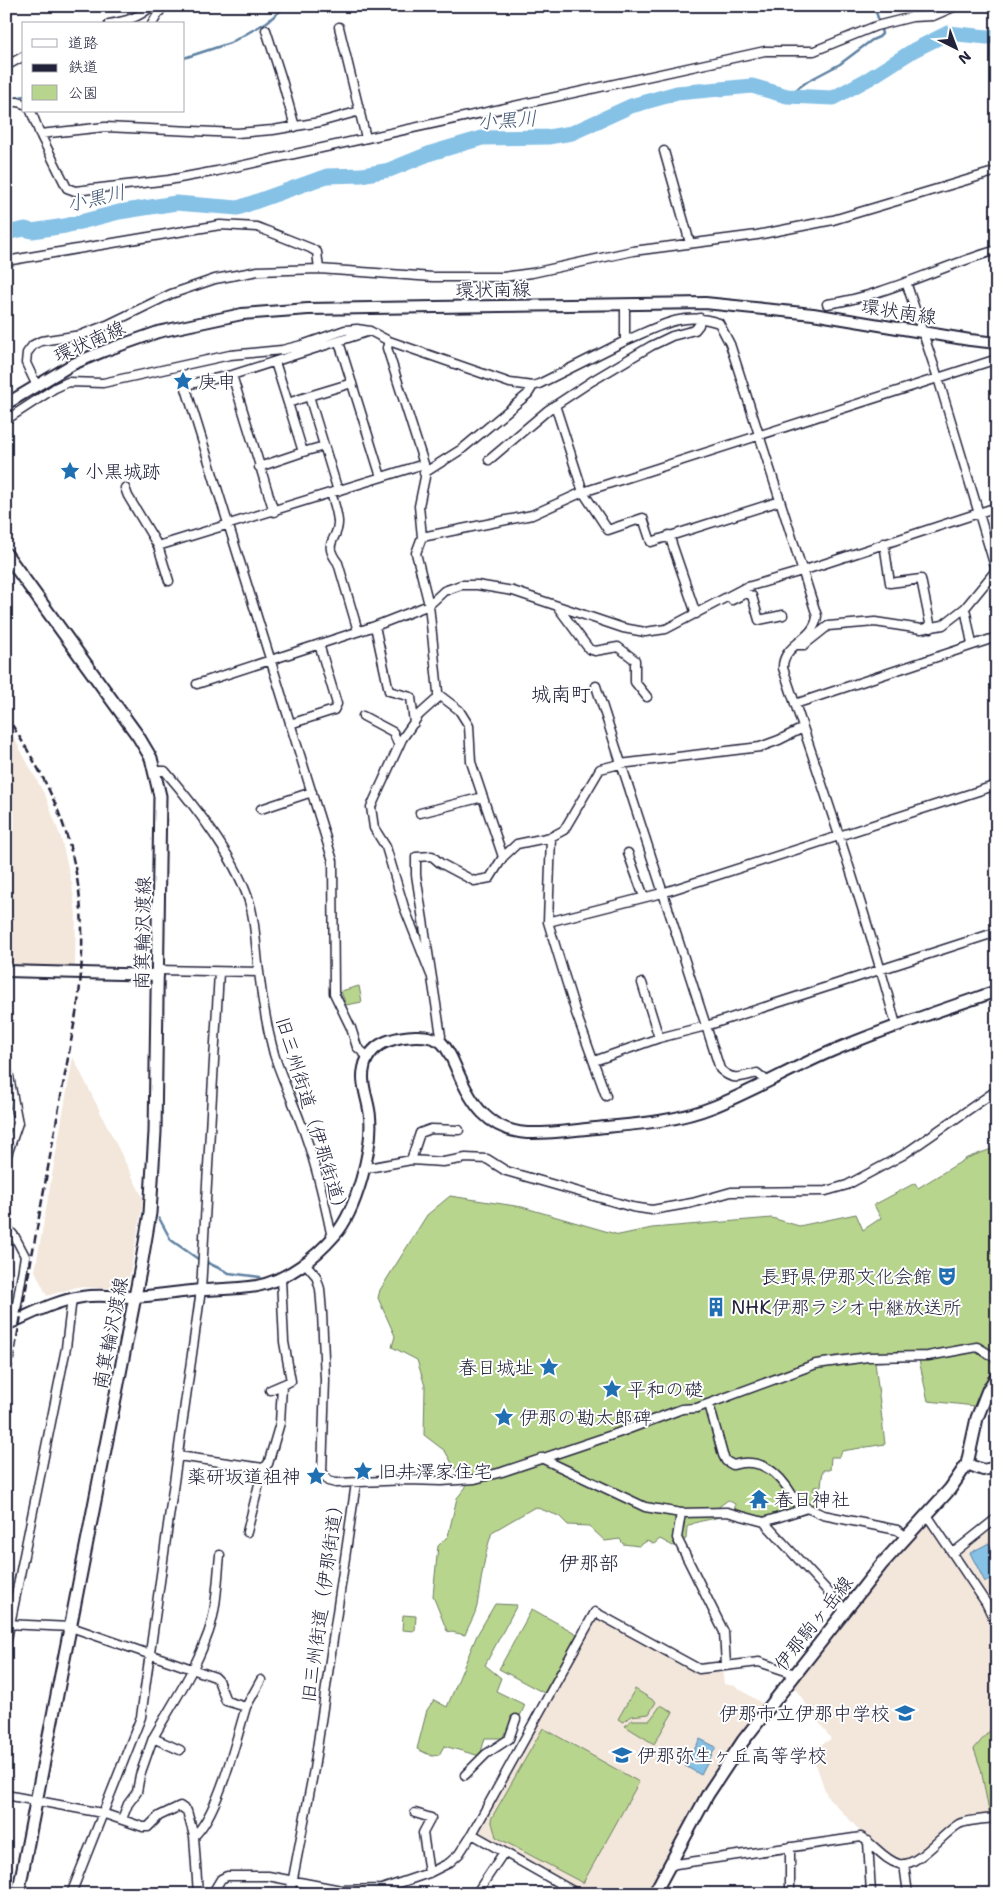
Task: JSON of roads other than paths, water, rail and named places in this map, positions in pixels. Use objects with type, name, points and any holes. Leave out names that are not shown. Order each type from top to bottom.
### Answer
[{"type":"main road","name":"南箕輪沢渡線","points":[[6,554],[138,736],[152,758],[160,796],[155,1132],[146,1240],[18,1894]]},
{"type":"main road","name":"伊那駒ヶ岳線","points":[[654,1894],[698,1811],[727,1764],[881,1565],[950,1489],[967,1464],[977,1418],[988,1390],[997,1376]]},
{"type":"street","points":[[122,22],[141,15],[152,6]]},
{"type":"street","points":[[153,22],[163,6]]},
{"type":"street","points":[[32,112],[40,134],[67,188],[75,191],[169,180],[765,52],[814,50],[876,26],[912,18],[933,16],[956,6]]},
{"type":"street","points":[[339,27],[366,138]]},
{"type":"street","points":[[266,30],[295,126]]},
{"type":"street","points":[[6,66],[22,57]]},
{"type":"street","points":[[6,102],[21,103]]},
{"type":"street","points":[[40,134],[105,127],[237,133],[320,122],[360,111]]},
{"type":"street","points":[[664,151],[690,244]]},
{"type":"street","points":[[37,386],[26,363],[27,353],[33,345],[41,341],[81,335],[107,325],[171,294],[215,279],[258,270],[320,269],[433,277],[503,277],[532,273],[633,251],[757,234],[833,220],[997,171]]},
{"type":"street","points":[[6,261],[220,225],[257,227],[310,248],[317,252],[320,269]]},
{"type":"street","points":[[827,304],[852,301],[971,257],[997,250]]},
{"type":"street","points":[[796,645],[804,644],[828,626],[875,622],[921,629],[943,625],[964,608],[996,569],[938,378],[906,282]]},
{"type":"street","name":"環状南線","points":[[6,404],[73,364],[129,341],[158,332],[242,314],[308,309],[705,303],[813,314],[923,333],[997,342]]},
{"type":"street","points":[[625,304],[625,341]]},
{"type":"street","points":[[6,420],[55,388],[68,382],[103,383],[230,355],[282,350],[344,330],[356,328],[370,331],[388,341],[510,383],[533,386],[625,341],[673,321],[686,318],[700,318],[720,323],[726,333],[760,435],[817,616],[814,629],[785,655],[783,668],[839,836],[881,969],[896,1025]]},
{"type":"street","points":[[489,460],[555,406],[592,381],[651,346],[672,336],[695,330],[699,325],[700,318]]},
{"type":"street","points":[[368,1057],[357,1047],[351,1028],[334,993],[333,861],[185,386],[232,375],[370,331]]},
{"type":"street","points":[[388,341],[388,348],[424,468],[419,506],[422,537],[416,553],[429,606],[438,698],[419,715],[402,739],[371,807],[374,828],[386,847],[404,907],[431,975]]},
{"type":"street","points":[[339,342],[381,477]]},
{"type":"street","points":[[422,537],[532,515],[583,492],[997,359]]},
{"type":"street","points":[[275,362],[303,452]]},
{"type":"street","points":[[232,375],[274,512]]},
{"type":"street","points":[[288,403],[352,383]]},
{"type":"street","points":[[158,546],[274,512],[381,477],[424,468],[462,449],[528,394],[533,386]]},
{"type":"street","points":[[308,396],[324,446],[335,492],[338,520],[337,529],[330,546],[332,555],[338,563],[358,631]]},
{"type":"street","points":[[555,406],[583,492],[608,530],[642,518],[651,542],[780,501]]},
{"type":"street","points":[[260,467],[324,446]]},
{"type":"street","points":[[125,488],[158,546],[169,581]]},
{"type":"street","points":[[196,684],[375,626],[429,606],[444,591],[461,585],[477,585],[513,592],[623,628],[645,632],[666,629],[744,588],[997,507]]},
{"type":"street","points":[[669,535],[696,614]]},
{"type":"street","points":[[884,543],[890,583],[921,579],[931,628]]},
{"type":"street","points":[[708,608],[712,610],[746,593],[752,596],[759,620],[783,615]]},
{"type":"street","points":[[557,606],[589,649],[595,651],[618,647],[635,660],[635,682],[647,697]]},
{"type":"street","points":[[964,608],[972,644]]},
{"type":"street","points":[[375,626],[389,691],[411,697],[414,724]]},
{"type":"street","points":[[795,704],[997,637]]},
{"type":"street","points":[[290,724],[334,710],[337,704],[319,644]]},
{"type":"street","points":[[596,686],[720,1069],[727,1076],[734,1078],[757,1073],[767,1080]]},
{"type":"street","points":[[438,694],[459,710],[469,726],[471,762],[503,857]]},
{"type":"street","points":[[363,716],[393,732],[398,746]]},
{"type":"street","points":[[440,1041],[416,875],[416,857],[432,856],[440,863],[474,881],[490,878],[503,857],[517,844],[551,837],[564,830],[600,769],[620,764],[760,747],[803,728]]},
{"type":"street","name":"旧三州街道（伊那街道）","points":[[156,771],[165,771],[184,793],[236,870],[245,889],[251,908],[265,1014],[274,1055],[300,1121],[322,1186],[332,1238]]},
{"type":"street","points":[[548,922],[662,892],[997,785]]},
{"type":"street","points":[[261,809],[312,792]]},
{"type":"street","points":[[420,813],[483,797]]},
{"type":"street","points":[[551,837],[548,922],[576,1013],[606,1096]]},
{"type":"street","points":[[628,854],[644,897]]},
{"type":"street","points":[[594,1061],[659,1038],[706,1026],[997,932]]},
{"type":"street","points":[[6,971],[259,972]]},
{"type":"street","points":[[71,1894],[141,1717],[201,1290],[219,972]]},
{"type":"street","points":[[642,983],[659,1038]]},
{"type":"street","points":[[10,1323],[48,1305],[72,1298],[87,1296],[134,1297],[260,1285],[281,1278],[305,1263],[332,1238],[346,1220],[353,1205],[370,1134],[370,1113],[363,1079],[364,1068],[368,1057],[381,1044],[391,1040],[424,1036],[440,1041],[447,1049],[466,1092],[484,1115],[499,1126],[528,1133],[576,1130],[682,1118],[714,1106],[767,1080],[896,1025],[997,991]]},
{"type":"street","points":[[6,1061],[18,1123],[6,1158]]},
{"type":"street","points":[[363,1169],[411,1160],[444,1162],[466,1158],[487,1159],[506,1172],[642,1209],[652,1210],[731,1192],[826,1191],[847,1184],[903,1155],[997,1090]]},
{"type":"street","points":[[411,1160],[420,1133],[431,1129],[459,1130]]},
{"type":"street","points":[[6,1226],[15,1237],[25,1256],[10,1323]]},
{"type":"street","name":"旧三州街道（伊那街道）","points":[[290,1894],[314,1769],[356,1483],[328,1481],[322,1473],[325,1380],[322,1312],[316,1276],[305,1263]]},
{"type":"street","points":[[270,1390],[291,1381],[284,1342],[281,1278]]},
{"type":"street","points":[[6,1644],[8,1624],[66,1348],[72,1298]]},
{"type":"street","points":[[356,1483],[475,1479],[502,1472],[618,1433],[674,1412],[709,1404],[816,1364],[868,1357],[928,1356],[977,1347],[997,1359]]},
{"type":"street","points":[[247,1532],[263,1468],[268,1464],[280,1423],[282,1386]]},
{"type":"street","points":[[709,1404],[726,1461],[733,1465],[744,1462],[759,1465],[775,1472],[785,1483],[800,1509]]},
{"type":"street","points":[[178,1456],[263,1468]]},
{"type":"street","points":[[541,1458],[645,1507],[681,1513],[727,1512],[764,1522],[845,1610]]},
{"type":"street","points":[[967,1464],[983,1470],[997,1467]]},
{"type":"street","points":[[764,1522],[807,1508],[823,1515],[897,1530],[907,1537]]},
{"type":"street","points":[[681,1513],[677,1538],[724,1632],[726,1665]]},
{"type":"street","points":[[926,1515],[986,1603],[997,1626]]},
{"type":"street","points":[[953,1553],[997,1518]]},
{"type":"street","points":[[122,1819],[128,1804],[137,1792],[140,1775],[153,1738],[192,1669],[207,1638],[216,1600],[220,1555]]},
{"type":"street","points":[[212,1894],[221,1879],[227,1876],[268,1876],[341,1890],[382,1889],[429,1873],[449,1863],[472,1834],[595,1610],[699,1669],[759,1662],[795,1674]]},
{"type":"street","points":[[8,1624],[71,1627],[192,1669],[218,1680],[226,1701],[246,1707]]},
{"type":"street","points":[[194,1836],[201,1830],[214,1804],[246,1707],[261,1680]]},
{"type":"street","points":[[465,1776],[486,1754],[509,1739],[516,1719]]},
{"type":"street","points":[[153,1738],[180,1750]]},
{"type":"street","points":[[6,1795],[102,1813],[143,1827],[148,1827],[160,1816],[180,1806],[186,1811],[194,1836],[198,1894]]},
{"type":"street","points":[[414,1813],[431,1818],[422,1833],[429,1873]]},
{"type":"street","points":[[668,1867],[676,1864],[861,1837],[888,1858],[904,1864],[914,1861],[959,1824],[997,1818]]},
{"type":"street","points":[[472,1834],[578,1894]]},
{"type":"street","points":[[868,1841],[871,1894]]},
{"type":"street","points":[[790,1847],[790,1894]]},
{"type":"street","points":[[476,1894],[504,1852]]},
{"type":"street","points":[[904,1864],[908,1894]]},
{"type":"water","points":[[989,1543],[997,1557],[997,1575],[985,1582],[970,1553]]},
{"type":"water","points":[[700,1739],[716,1747],[701,1775],[685,1766]]},
{"type":"waterway","points":[[185,58],[230,43],[267,22],[286,6]]},
{"type":"waterway","points":[[874,6],[878,18]]},
{"type":"waterway","points":[[787,96],[808,81],[840,64],[872,40],[879,37],[882,34],[881,29]]},
{"type":"waterway","name":"小黒川","points":[[6,233],[25,229],[32,231],[65,226],[119,212],[176,203],[238,208],[327,176],[362,175],[389,170],[431,153],[482,138],[548,137],[572,133],[631,106],[677,93],[752,86],[787,96],[833,98],[870,78],[914,50],[948,33],[987,37],[997,36]]},
{"type":"waterway","points":[[13,99],[22,97]]},
{"type":"waterway","points":[[159,1218],[171,1240],[198,1259]]},
{"type":"waterway","points":[[206,1262],[229,1273],[260,1277]]},
{"type":"railway","points":[[6,715],[42,775],[58,810],[67,837],[79,891],[82,946],[78,1003],[6,1398]]},
{"type":"place","name":"庚申","points":[[183,381]]},
{"type":"place","name":"小黒城跡","points":[[70,471]]},
{"type":"place","name":"長野県伊那文化会館","points":[[947,1276]]},
{"type":"place","name":"NHK伊那ラジオ中継放送所","points":[[716,1307]]},
{"type":"place","name":"春日城址","points":[[549,1367]]},
{"type":"place","name":"平和の礎","points":[[612,1389]]},
{"type":"place","name":"伊那の勘太郎碑","points":[[504,1417]]},
{"type":"place","name":"旧井澤家住宅","points":[[363,1471]]},
{"type":"place","name":"薬研坂道祖神","points":[[316,1476]]},
{"type":"place","name":"春日神社","points":[[759,1499]]},
{"type":"place","name":"伊那市立伊那中学校","points":[[905,1713]]},
{"type":"place","name":"伊那弥生ヶ丘高等学校","points":[[622,1755]]},
{"type":"district","name":"城南町","points":[[561,694]]},
{"type":"district","name":"伊那部","points":[[589,1563]]}]
